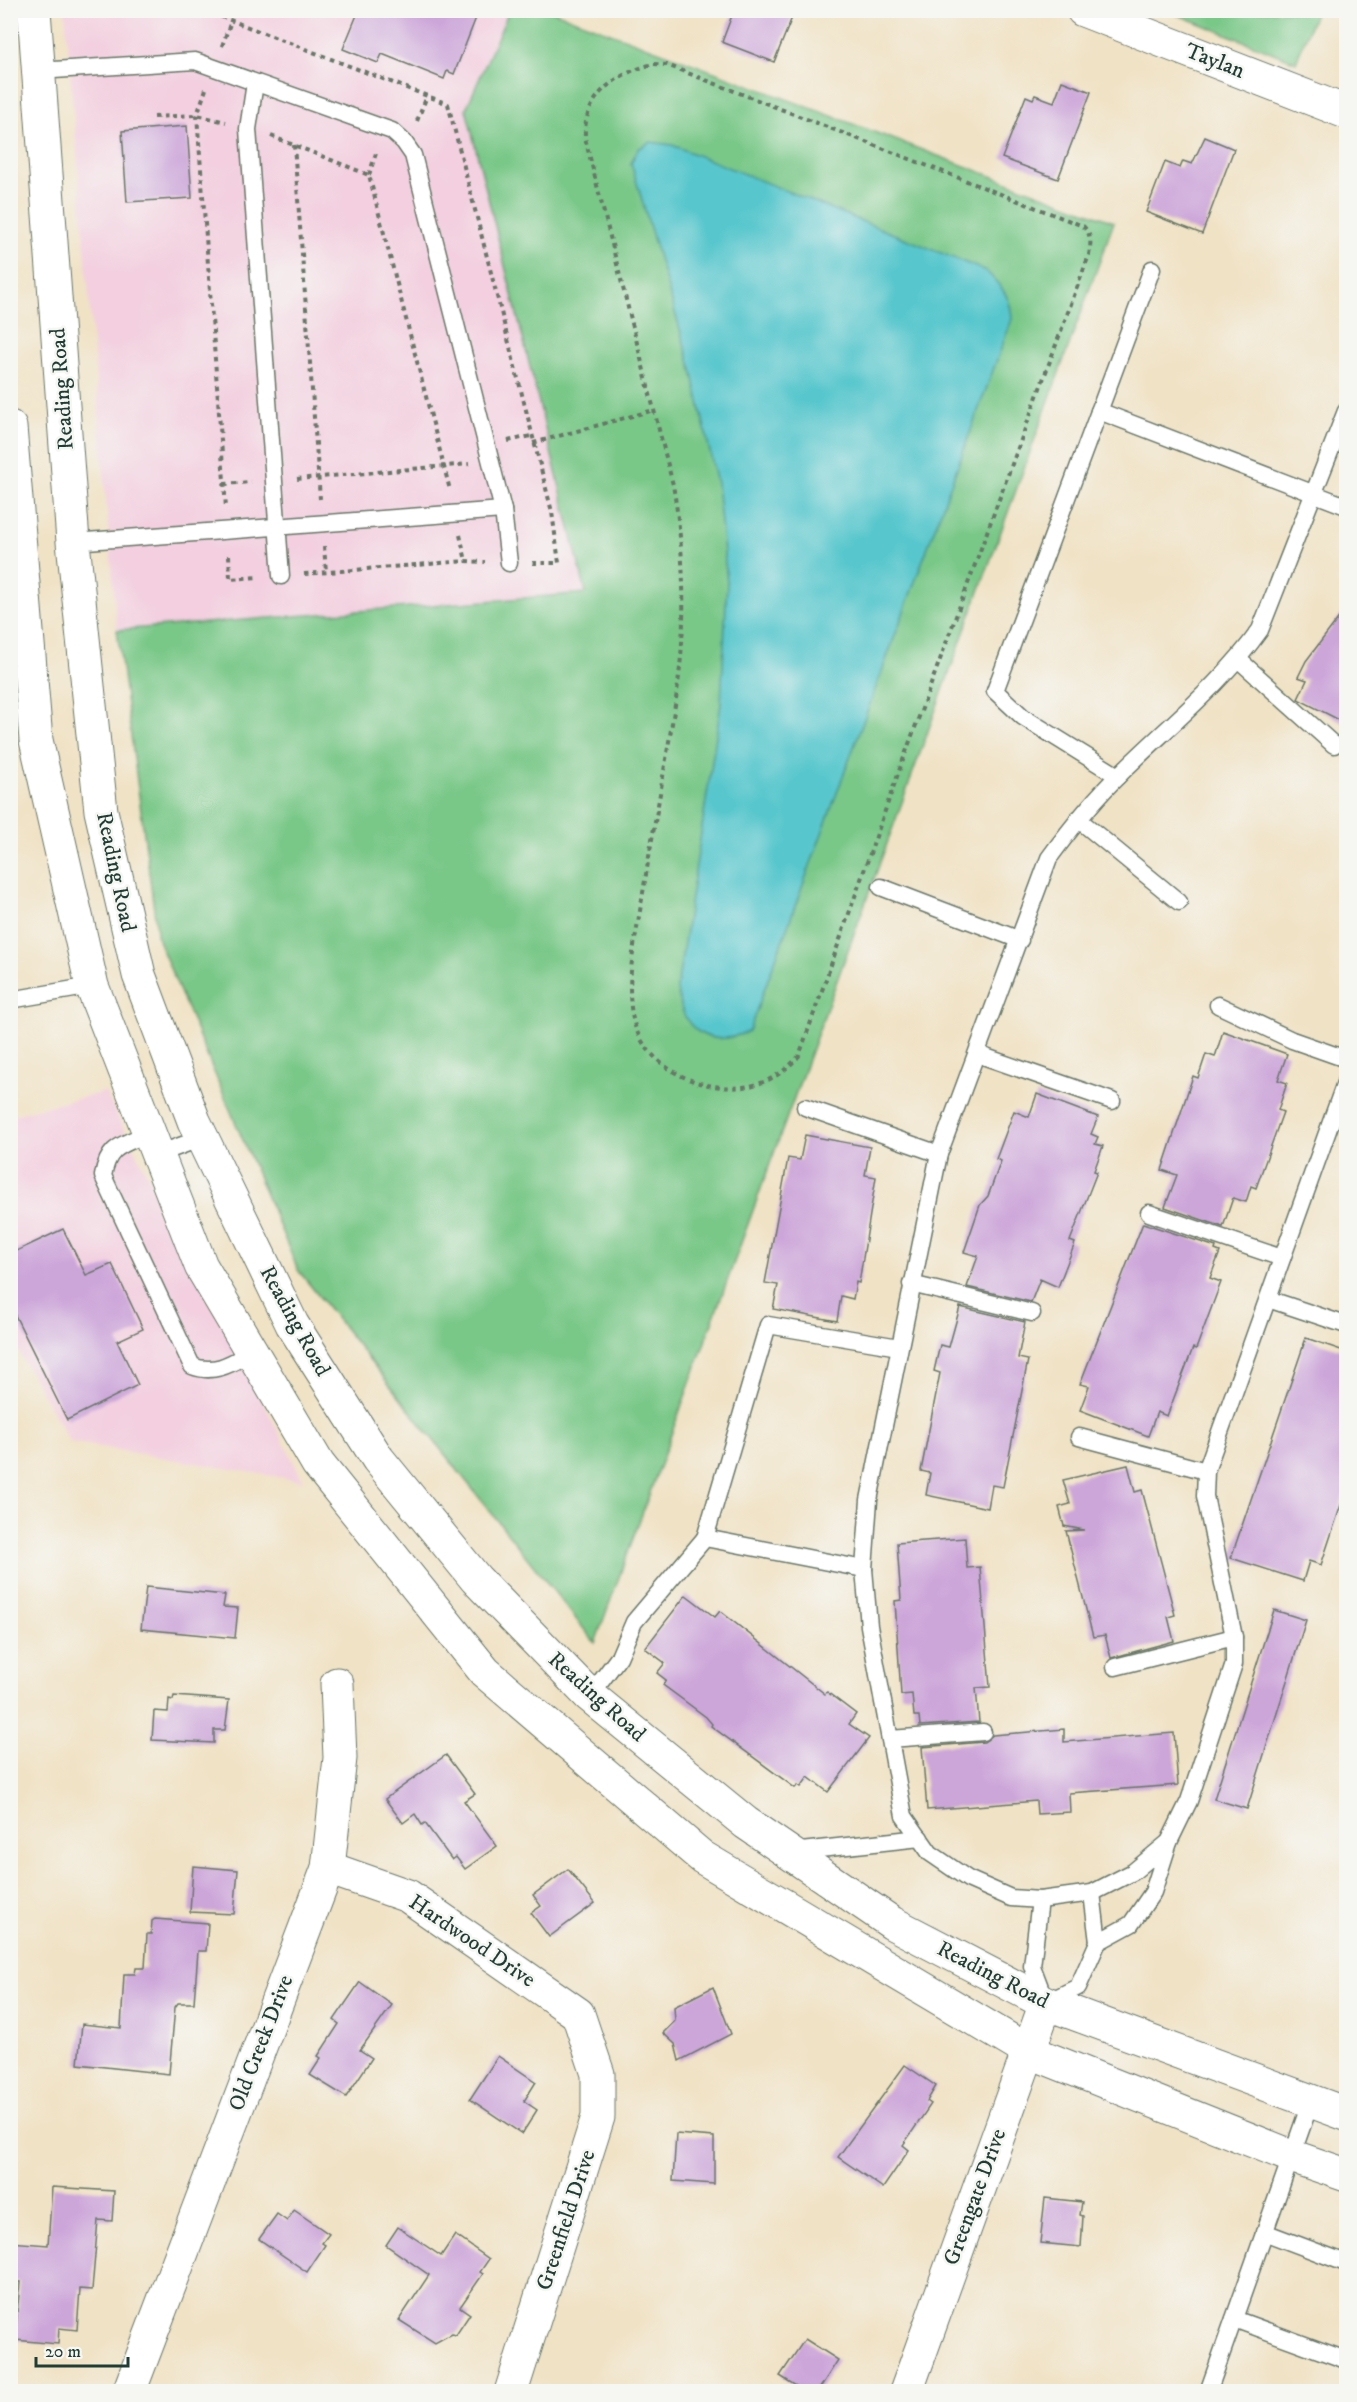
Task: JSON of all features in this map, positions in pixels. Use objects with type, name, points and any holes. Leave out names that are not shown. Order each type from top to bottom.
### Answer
[{"type":"main road","name":"Reading Road","points":[[34,10],[24,73],[101,811],[139,975],[202,1138],[292,1324],[378,1459],[477,1579],[590,1696],[785,1853],[892,1923],[1046,2003],[1347,2114]]},
{"type":"main road","name":"Taylan","points":[[1083,10],[1347,112]]},
{"type":"main road","name":"Reading Road","points":[[10,427],[36,740],[92,986],[201,1266],[318,1464],[485,1672],[702,1857],[1028,2051],[1291,2156],[1347,2175]]},
{"type":"main road","points":[[21,546],[73,542]]},
{"type":"main road","name":"Old Creek Drive","points":[[129,2391],[328,1868],[340,1758],[337,1684]]},
{"type":"main road","name":"Hardwood Drive","points":[[328,1868],[408,1896],[578,2014],[589,2047]]},
{"type":"main road","name":"Greengate Drive","points":[[906,2391],[1046,2003]]},
{"type":"main road","name":"Greenfield Drive","points":[[511,2391],[598,2117],[598,2074],[589,2047]]},
{"type":"lane","points":[[24,73],[172,61],[195,62],[392,131],[404,142],[413,155],[503,510],[509,563]]},
{"type":"lane","points":[[255,82],[248,129],[281,576]]},
{"type":"lane","points":[[1118,776],[1023,717],[995,691],[1152,268]]},
{"type":"lane","points":[[1099,411],[1347,506]]},
{"type":"lane","points":[[1168,1842],[1133,1872],[1092,1893],[1040,1900],[1011,1898],[968,1879],[930,1853],[904,1816],[869,1626],[864,1569],[869,1500],[939,1154],[1049,858],[1078,819],[1118,776],[1239,660],[1260,630],[1347,411]]},
{"type":"lane","points":[[73,542],[503,510]]},
{"type":"lane","points":[[1239,660],[1334,745]]},
{"type":"lane","points":[[1078,819],[1179,902]]},
{"type":"lane","points":[[881,887],[1020,940]]},
{"type":"lane","points":[[10,1000],[92,986]]},
{"type":"lane","points":[[1218,1005],[1292,1040],[1347,1059]]},
{"type":"lane","points":[[977,1054],[1112,1101]]},
{"type":"lane","points":[[1098,1942],[1131,1924],[1153,1892],[1168,1842],[1189,1801],[1234,1664],[1234,1637],[1205,1496],[1206,1471],[1344,1091]]},
{"type":"lane","points":[[805,1107],[939,1154]]},
{"type":"lane","points":[[202,1138],[112,1150],[106,1159],[103,1176],[192,1366],[204,1371],[220,1368],[252,1352]]},
{"type":"lane","points":[[1149,1213],[1282,1258]]},
{"type":"lane","points":[[911,1284],[1032,1313]]},
{"type":"lane","points":[[1268,1299],[1347,1325]]},
{"type":"lane","points":[[590,1696],[619,1657],[634,1622],[705,1538],[768,1325],[899,1347]]},
{"type":"lane","points":[[1079,1437],[1206,1471]]},
{"type":"lane","points":[[705,1538],[864,1569]]},
{"type":"lane","points":[[1115,1667],[1234,1637]]},
{"type":"lane","points":[[890,1739],[983,1732]]},
{"type":"lane","points":[[785,1853],[920,1838]]},
{"type":"lane","points":[[1040,1900],[1032,1966],[1046,2003],[1078,1987],[1098,1942],[1092,1893]]},
{"type":"lane","points":[[1208,2391],[1311,2101]]},
{"type":"lane","points":[[1264,2232],[1347,2263]]},
{"type":"lane","points":[[1234,2319],[1347,2360]]},
{"type":"path","points":[[231,21],[197,115],[230,579],[466,561],[559,563]]},
{"type":"path","points":[[654,64],[667,65],[1083,226],[1090,234],[1089,255],[900,771],[799,1056],[789,1067],[770,1080],[754,1086],[731,1089],[711,1086],[687,1080],[667,1067],[646,1049],[634,1025],[630,1000],[634,948],[675,708],[684,630],[682,543],[673,485],[654,410],[585,132],[585,117],[597,96],[624,74],[638,68],[654,64]]},
{"type":"path","points":[[154,117],[197,115],[294,144],[369,175],[446,468],[466,561]]},
{"type":"path","points":[[294,144],[326,572]]},
{"type":"path","points":[[533,443],[654,410]]},
{"type":"path","points":[[224,484],[446,468],[471,464],[504,442],[531,436]]},
{"type":"shaded area","points":[[65,11],[509,11],[466,109],[586,593],[117,630]]},
{"type":"shaded area","points":[[105,1092],[303,1481],[70,1442],[11,1338],[10,1116]]},
{"type":"green space","points":[[509,11],[552,11],[1114,222],[595,1643],[298,1270],[158,940],[117,630],[586,593],[466,109]]},
{"type":"green space","points":[[1168,11],[1316,11],[1296,62]]},
{"type":"water","points":[[650,142],[672,145],[986,271],[1005,293],[1010,304],[1012,319],[749,1031],[722,1038],[710,1037],[691,1026],[680,1003],[677,988],[721,704],[727,582],[717,484],[692,370],[631,163],[638,149]]},
{"type":"building","points":[[359,10],[479,10],[454,74],[447,71],[444,79],[382,54],[378,63],[343,49]]},
{"type":"building","points":[[734,10],[795,10],[774,62],[722,42]]},
{"type":"building","points":[[1062,81],[1091,92],[1058,179],[1002,158],[1026,96],[1033,99],[1035,95],[1054,102]]},
{"type":"building","points":[[187,126],[192,198],[127,202],[122,131]]},
{"type":"building","points":[[1205,137],[1234,149],[1202,234],[1146,212],[1165,162],[1180,168],[1183,161],[1192,164]]},
{"type":"building","points":[[1347,607],[1347,724],[1298,699],[1307,680],[1298,677],[1306,661]]},
{"type":"building","points":[[1223,1031],[1287,1054],[1278,1080],[1287,1083],[1278,1110],[1283,1112],[1256,1188],[1251,1186],[1246,1202],[1233,1198],[1223,1227],[1165,1207],[1177,1175],[1162,1170],[1193,1076],[1198,1078],[1206,1054],[1215,1057]]},
{"type":"building","points":[[1037,1094],[1098,1117],[1091,1134],[1098,1137],[1095,1144],[1103,1146],[1094,1171],[1097,1172],[1070,1241],[1075,1243],[1058,1287],[1040,1279],[1031,1302],[967,1287],[978,1256],[964,1252],[980,1205],[988,1196],[1001,1161],[996,1159],[1014,1111],[1029,1117]]},
{"type":"building","points":[[805,1135],[870,1147],[865,1175],[876,1177],[859,1283],[856,1282],[853,1299],[841,1296],[837,1321],[773,1309],[778,1285],[765,1283],[788,1158],[800,1160]]},
{"type":"building","points":[[1143,1223],[1216,1247],[1215,1250],[1220,1252],[1210,1278],[1221,1282],[1196,1349],[1193,1348],[1167,1416],[1157,1412],[1148,1436],[1080,1410],[1089,1386],[1080,1384]]},
{"type":"building","points":[[63,1229],[86,1275],[112,1264],[143,1329],[117,1341],[138,1385],[67,1420],[10,1305],[10,1254]]},
{"type":"building","points":[[960,1307],[1025,1322],[1018,1358],[1028,1360],[1003,1487],[992,1485],[988,1508],[926,1495],[930,1473],[921,1471],[940,1373],[934,1371],[940,1345],[949,1347]]},
{"type":"building","points":[[1306,1338],[1347,1352],[1347,1487],[1321,1565],[1309,1561],[1303,1581],[1231,1558]]},
{"type":"building","points":[[1128,1465],[1135,1492],[1142,1490],[1175,1615],[1168,1617],[1174,1641],[1111,1658],[1105,1635],[1093,1637],[1066,1531],[1084,1530],[1064,1526],[1059,1507],[1070,1504],[1063,1480]]},
{"type":"building","points":[[965,1538],[967,1568],[980,1567],[990,1687],[976,1688],[979,1722],[920,1726],[919,1716],[914,1716],[912,1694],[901,1695],[895,1601],[901,1600],[897,1543]]},
{"type":"building","points":[[146,1587],[225,1595],[223,1607],[238,1608],[235,1638],[141,1629]]},
{"type":"building","points":[[686,1595],[715,1617],[720,1611],[825,1694],[827,1692],[856,1714],[849,1724],[869,1738],[828,1792],[808,1777],[801,1787],[798,1785],[795,1788],[711,1726],[712,1724],[706,1717],[663,1685],[666,1680],[657,1673],[665,1663],[645,1648]]},
{"type":"building","points":[[1274,1610],[1306,1620],[1247,1809],[1214,1799]]},
{"type":"building","points":[[174,1696],[229,1700],[225,1730],[214,1730],[214,1743],[152,1740],[154,1711],[168,1712],[169,1699],[173,1700]]},
{"type":"building","points":[[1064,1729],[1064,1742],[1174,1733],[1178,1785],[1069,1793],[1070,1812],[1037,1814],[1036,1801],[927,1810],[922,1747],[984,1742],[993,1735]]},
{"type":"building","points":[[446,1755],[475,1794],[464,1801],[497,1846],[465,1869],[456,1857],[452,1860],[425,1823],[422,1825],[415,1814],[403,1823],[385,1799]]},
{"type":"building","points":[[193,1866],[238,1870],[234,1914],[190,1912]]},
{"type":"building","points":[[568,1869],[595,1903],[549,1937],[531,1913],[541,1906],[533,1895]]},
{"type":"building","points":[[155,1919],[208,1923],[206,1951],[198,1951],[194,2003],[178,2003],[175,2007],[169,2074],[78,2064],[82,2024],[121,2028],[124,1974],[135,1974],[136,1968],[145,1968],[147,1934],[151,1934],[152,1921]]},
{"type":"building","points":[[360,1982],[392,2005],[360,2050],[372,2058],[346,2097],[310,2075],[321,2058],[318,2056],[339,2024],[334,2020]]},
{"type":"building","points":[[713,1987],[731,2034],[679,2061],[675,2044],[663,2033],[675,2021],[674,2007]]},
{"type":"building","points":[[498,2056],[536,2082],[524,2101],[537,2110],[522,2134],[470,2099]]},
{"type":"building","points":[[905,2065],[936,2086],[927,2101],[931,2104],[903,2145],[909,2150],[883,2188],[838,2157]]},
{"type":"building","points":[[676,2134],[714,2137],[714,2184],[673,2181]]},
{"type":"building","points":[[52,2187],[114,2191],[112,2221],[98,2220],[92,2290],[80,2289],[77,2330],[59,2328],[58,2344],[15,2340],[20,2282],[10,2281],[10,2242],[48,2245]]},
{"type":"building","points":[[1045,2198],[1082,2202],[1081,2247],[1040,2243]]},
{"type":"building","points":[[294,2210],[329,2234],[322,2243],[325,2245],[307,2272],[259,2239],[277,2214],[287,2221]]},
{"type":"building","points":[[398,2227],[441,2256],[455,2235],[489,2259],[480,2272],[483,2274],[460,2307],[470,2314],[456,2335],[451,2334],[435,2343],[399,2320],[429,2275],[386,2245]]},
{"type":"building","points":[[805,2339],[838,2360],[818,2391],[804,2391],[780,2376]]}]
